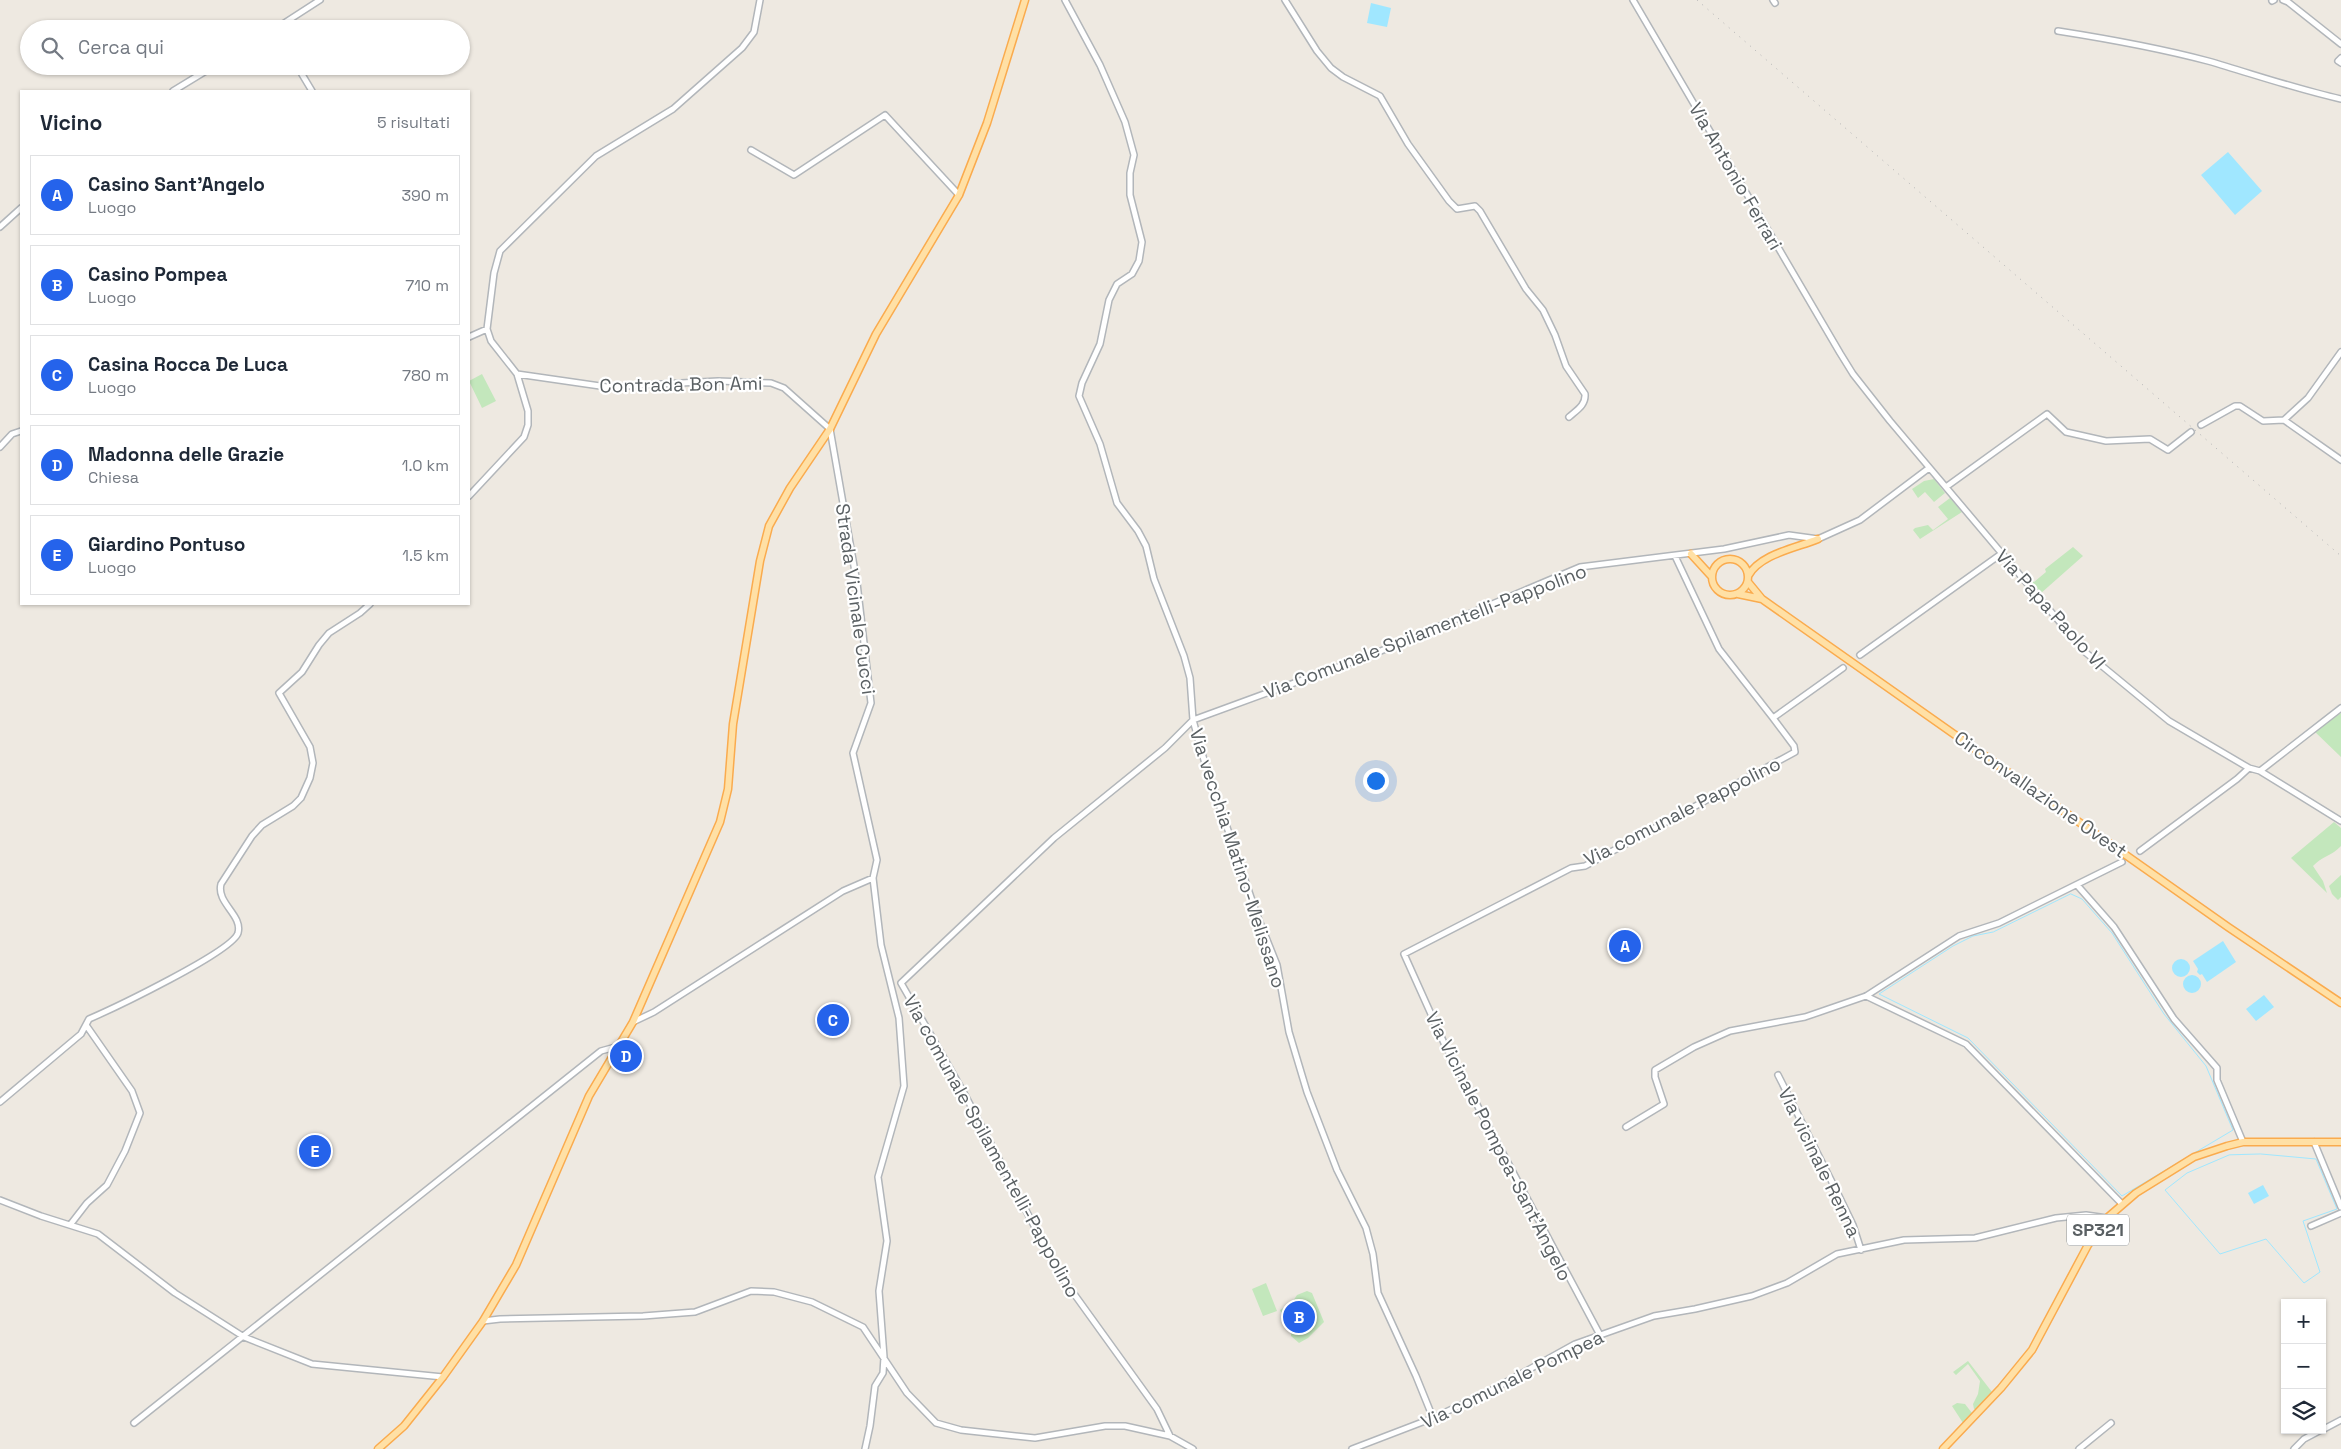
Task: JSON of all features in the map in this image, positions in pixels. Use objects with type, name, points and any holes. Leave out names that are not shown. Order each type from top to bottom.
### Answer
[{"type":"main road","points":[[378,1449],[404,1426],[483,1322],[516,1266],[589,1096],[633,1022],[720,822],[728,788],[733,724],[760,561],[769,526],[790,488],[830,429],[876,334],[959,195],[987,123],[1025,0]]},
{"type":"main road","points":[[1691,554],[1712,578],[1716,589],[1726,595],[1738,594],[1756,565],[1764,560],[1818,539]]},
{"type":"main road","points":[[1712,578],[1716,566],[1726,559],[1732,559],[1742,564],[1764,560]]},
{"type":"main road","points":[[1698,563],[1716,566]]},
{"type":"main road","points":[[1742,564],[1748,579],[1762,599]]},
{"type":"main road","name":"Circonvallazione Ovest","points":[[1738,594],[1762,599],[2228,927],[2341,1003]]},
{"type":"main road","name":"SP321","points":[[1943,1449],[2001,1388],[2032,1350],[2088,1245],[2107,1218],[2122,1204],[2194,1157],[2211,1150],[2243,1142],[2341,1142]]},
{"type":"street","points":[[289,20],[320,0]]},
{"type":"street","points":[[470,495],[524,437],[528,425],[528,411],[517,374],[491,341],[487,329],[494,273],[500,250],[596,156],[673,110],[742,48],[754,32],[760,0]]},
{"type":"street","name":"Via vecchia Matino-Melissano","points":[[1065,0],[1100,64],[1126,122],[1134,155],[1130,173],[1130,194],[1142,242],[1139,261],[1132,274],[1117,284],[1109,300],[1100,344],[1082,384],[1079,396],[1100,444],[1116,503],[1138,531],[1146,546],[1154,579],[1184,656],[1190,678],[1193,720],[1222,814],[1257,915],[1277,965],[1289,1032],[1307,1092],[1337,1170],[1366,1228],[1373,1254],[1378,1293],[1433,1418]]},
{"type":"street","points":[[1285,0],[1317,51],[1331,68],[1343,77],[1380,96],[1412,150],[1449,201],[1457,209],[1475,206],[1480,210],[1513,268],[1543,310],[1566,366],[1585,394],[1586,400],[1581,407],[1569,416]]},
{"type":"street","name":"Via Antonio Ferrari","points":[[1632,0],[1840,353]]},
{"type":"street","points":[[2283,0],[2341,44]]},
{"type":"street","points":[[2058,31],[2160,49],[2210,62],[2299,90],[2341,100]]},
{"type":"street","points":[[2341,58],[2338,60],[2341,63]]},
{"type":"street","points":[[175,90],[199,75]]},
{"type":"street","points":[[302,75],[311,90]]},
{"type":"street","points":[[751,150],[794,175],[886,115],[915,150],[959,195]]},
{"type":"street","points":[[0,227],[20,209]]},
{"type":"street","points":[[470,337],[487,329]]},
{"type":"street","points":[[2284,420],[2308,398],[2341,352]]},
{"type":"street","name":"Via Papa Paolo VI","points":[[1840,353],[1853,374],[1928,468],[2085,652],[2169,721],[2249,768],[2260,771],[2341,821]]},
{"type":"street","name":"Contrada Bon Ami","points":[[517,374],[607,387],[718,381],[771,383],[784,388],[830,429]]},
{"type":"street","points":[[2200,425],[2235,406],[2240,406],[2263,421],[2284,420],[2341,460]]},
{"type":"street","points":[[1946,487],[2047,414],[2066,432],[2106,441],[2150,439],[2168,450],[2191,432]]},
{"type":"street","name":"Strada Vicinale Cucci","points":[[830,429],[857,583],[871,703],[853,753],[877,860],[873,878],[881,945],[899,1018],[904,1086],[878,1177],[887,1241],[879,1291],[884,1357]]},
{"type":"street","points":[[0,447],[12,434],[20,431]]},
{"type":"street","points":[[1691,554],[1790,535],[1818,539],[1860,520],[1928,468]]},
{"type":"street","name":"Via Comunale Spilamentelli-Pappolino","points":[[1193,720],[1376,653],[1580,567],[1691,554]]},
{"type":"street","points":[[1860,655],[2001,554]]},
{"type":"street","points":[[1675,556],[1719,649],[1773,718],[1843,668]]},
{"type":"street","points":[[0,1102],[81,1034],[89,1019],[200,962],[234,940],[238,934],[236,920],[220,891],[221,884],[252,836],[262,825],[293,806],[301,798],[306,791],[313,763],[310,748],[279,693],[302,672],[318,645],[329,633],[369,605]]},
{"type":"street","points":[[2260,771],[2341,708]]},
{"type":"street","name":"Via comunale Pappolino","points":[[1404,954],[1571,868],[1585,866],[1794,752],[1794,746],[1773,718]]},
{"type":"street","name":"Via comunale Spilamentelli-Pappolino","points":[[1170,1436],[1157,1410],[1059,1273],[964,1093],[901,983],[1054,838],[1165,748],[1193,720]]},
{"type":"street","points":[[2140,851],[2249,768]]},
{"type":"street","points":[[1626,1127],[1664,1104],[1654,1077],[1655,1070],[1694,1047],[1730,1031],[1805,1017],[1866,996],[1959,936],[2000,923],[2122,862]]},
{"type":"street","points":[[633,1022],[654,1012],[843,891],[873,878]]},
{"type":"street","points":[[2077,885],[2114,927],[2174,1019],[2217,1068],[2217,1080],[2243,1142]]},
{"type":"street","name":"Via Vicinale Pompea-Sant'Angelo","points":[[1404,954],[1444,1044],[1600,1335]]},
{"type":"street","points":[[1866,996],[1966,1044],[2122,1204]]},
{"type":"street","points":[[70,1225],[87,1203],[107,1185],[125,1151],[140,1113],[132,1091],[86,1025]]},
{"type":"street","points":[[134,1423],[594,1056],[601,1051],[620,1046]]},
{"type":"street","name":"Via vicinale Renna","points":[[1778,1075],[1853,1225],[1861,1250]]},
{"type":"street","points":[[2314,1142],[2341,1207]]},
{"type":"street","points":[[0,1200],[98,1234],[175,1293],[244,1337],[312,1364],[443,1377]]},
{"type":"street","points":[[2310,1226],[2341,1213]]},
{"type":"street","name":"Via comunale Pompea","points":[[1352,1449],[1433,1418],[1490,1391],[1575,1344],[1654,1316],[1695,1310],[1752,1296],[1786,1283],[1837,1254],[1904,1240],[1975,1238],[2056,1218],[2086,1215],[2107,1218]]},
{"type":"street","points":[[483,1322],[500,1319],[643,1316],[695,1312],[751,1291],[774,1292],[812,1302],[863,1327],[907,1393],[936,1423],[962,1430],[1035,1438],[1105,1426],[1125,1426],[1170,1436],[1192,1449]]},
{"type":"street","points":[[865,1449],[875,1386],[883,1373],[884,1357]]},
{"type":"street","points":[[2326,1428],[2341,1420]]},
{"type":"street","points":[[2079,1449],[2111,1423]]},
{"type":"street","points":[[2294,1449],[2304,1439],[2314,1434]]},
{"type":"green space","points":[[482,374],[496,401],[482,408],[470,380]]},
{"type":"green space","points":[[1934,479],[1945,493],[1934,502],[1925,492],[1918,498],[1912,489],[1924,481]]},
{"type":"green space","points":[[1950,498],[1962,512],[1920,539],[1913,530],[1928,525],[1933,530],[1948,519],[1938,507]]},
{"type":"green space","points":[[2073,547],[2083,556],[2040,594],[2027,579],[2030,577],[2034,582],[2046,572],[2045,569]]},
{"type":"green space","points":[[2341,713],[2341,757],[2313,730]]},
{"type":"green space","points":[[2334,822],[2341,828],[2341,846],[2313,866],[2323,881],[2327,893],[2291,858]]},
{"type":"green space","points":[[2341,875],[2341,897],[2338,900],[2332,894],[2329,886]]},
{"type":"green space","points":[[1266,1283],[1277,1311],[1263,1316],[1252,1289]]},
{"type":"green space","points":[[1307,1291],[1312,1293],[1324,1322],[1308,1338],[1299,1343],[1291,1336],[1291,1328],[1315,1317],[1310,1305],[1282,1314],[1280,1310],[1291,1304],[1297,1295]]},
{"type":"green space","points":[[1968,1361],[1992,1392],[1977,1409],[1974,1409],[1973,1404],[1978,1394],[1980,1381],[1968,1364],[1956,1375],[1953,1372]]},
{"type":"green space","points":[[1957,1403],[1965,1404],[1972,1413],[1963,1423],[1952,1406]]},
{"type":"water","points":[[1371,3],[1391,8],[1387,27],[1367,23]]},
{"type":"water","points":[[2228,152],[2262,191],[2235,215],[2201,175]]},
{"type":"water","points":[[2223,941],[2236,962],[2207,982],[2202,974],[2200,975],[2197,972],[2198,969],[2193,961]]},
{"type":"water","points":[[2181,959],[2187,962],[2190,968],[2187,974],[2181,977],[2175,974],[2172,968],[2175,962]]},
{"type":"water","points":[[2192,975],[2198,978],[2201,984],[2198,990],[2192,993],[2186,990],[2183,984],[2186,978]]},
{"type":"water","points":[[2264,995],[2274,1007],[2256,1021],[2246,1009]]},
{"type":"water","points":[[2263,1185],[2269,1196],[2254,1204],[2248,1193]]},
{"type":"waterway","points":[[2071,894],[2082,899],[2112,933],[2164,1014],[2206,1066],[2233,1130],[2122,1196],[1968,1038],[1879,994],[1953,946],[1973,936],[1993,932],[2071,894]]},
{"type":"waterway","points":[[2261,1154],[2316,1159],[2337,1209],[2303,1221],[2320,1272],[2304,1283],[2266,1239],[2220,1254],[2165,1190],[2187,1173],[2229,1155],[2261,1154]]},
{"type":"railway","points":[[1697,0],[2341,556]]},
{"type":"place","name":"Casino Sant'Angelo","points":[[1625,946]]},
{"type":"place","name":"Casina Rocca De Luca","points":[[833,1020]]},
{"type":"place","name":"Madonna delle Grazie","points":[[626,1056]]},
{"type":"place","name":"Giardino Pontuso","points":[[315,1151]]},
{"type":"place","name":"Casino Pompea","points":[[1299,1317]]}]
